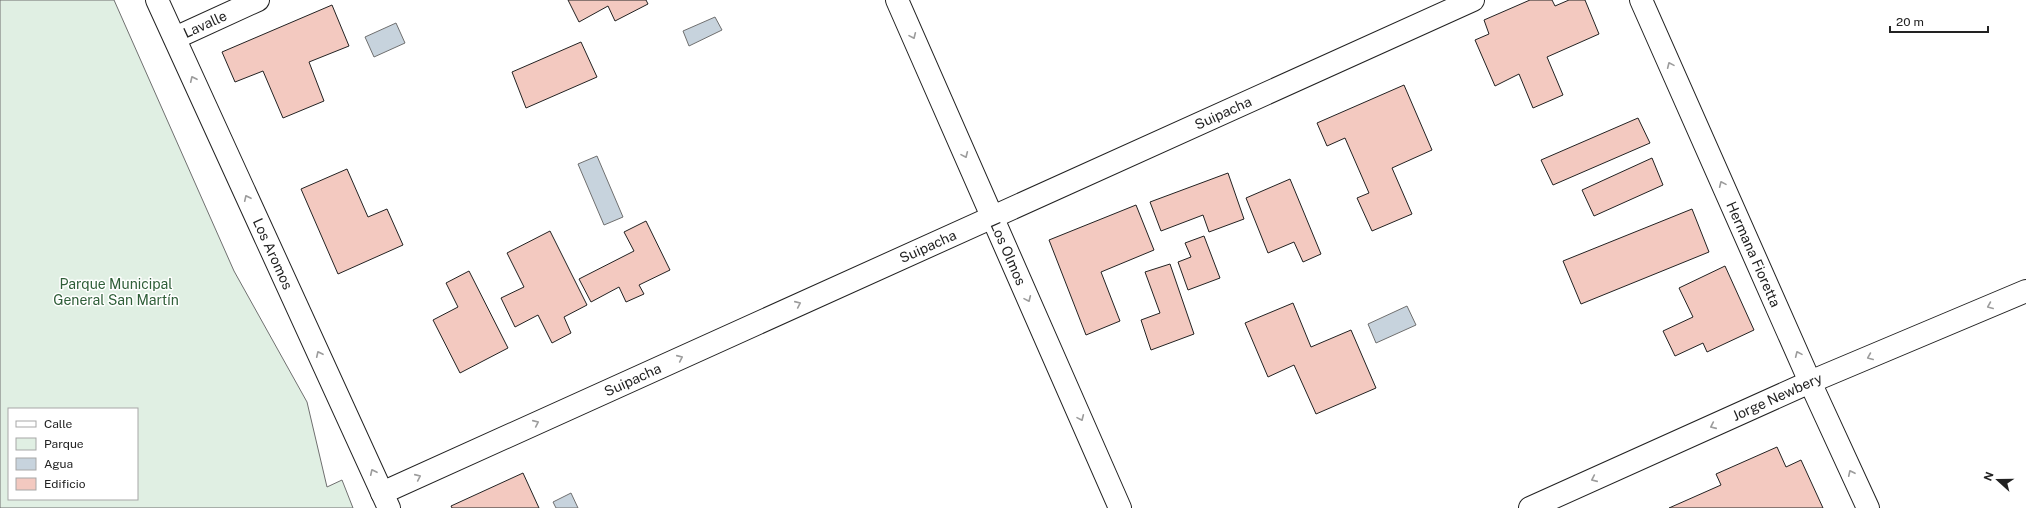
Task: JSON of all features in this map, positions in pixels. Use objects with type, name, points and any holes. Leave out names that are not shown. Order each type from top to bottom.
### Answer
[{"type":"street","name":"Los Aromos","points":[[157,0],[386,500]]},
{"type":"street","name":"Lavalle","points":[[175,38],[258,0]]},
{"type":"street","name":"Los Olmos","points":[[897,0],[1120,508]]},
{"type":"street","name":"Suipacha","points":[[386,500],[992,217],[1473,0]]},
{"type":"street","name":"Hermana Fioretta","points":[[1641,0],[1810,382],[1868,508]]},
{"type":"street","name":"Jorge Newbery","points":[[1530,508],[1810,382],[2026,291]]},
{"type":"green space","name":"Parque Municipal General San Martín","points":[[0,0],[114,0],[234,271],[307,402],[327,487],[342,480],[353,508],[0,508]]},
{"type":"water","points":[[715,17],[722,30],[689,46],[683,31]]},
{"type":"water","points":[[396,23],[405,43],[374,57],[365,37]]},
{"type":"water","points":[[597,156],[623,217],[604,225],[578,164]]},
{"type":"water","points":[[1407,306],[1416,325],[1376,343],[1368,324]]},
{"type":"water","points":[[571,493],[578,508],[556,508],[553,502]]},
{"type":"building","points":[[568,0],[646,0],[648,4],[615,21],[608,6],[579,22]]},
{"type":"building","points":[[1530,0],[1552,0],[1555,6],[1569,0],[1585,0],[1599,34],[1547,57],[1563,95],[1533,108],[1519,74],[1495,86],[1475,40],[1489,34],[1484,20]]},
{"type":"building","points":[[332,5],[349,46],[309,62],[324,101],[283,118],[263,71],[235,82],[222,52]]},
{"type":"building","points":[[581,42],[597,77],[526,108],[512,72]]},
{"type":"building","points":[[1404,85],[1432,150],[1392,168],[1412,214],[1372,231],[1357,198],[1369,193],[1345,138],[1327,146],[1317,123]]},
{"type":"building","points":[[1638,118],[1650,143],[1553,185],[1541,160]]},
{"type":"building","points":[[1652,158],[1663,185],[1594,216],[1582,190]]},
{"type":"building","points":[[347,169],[368,217],[387,209],[403,245],[338,274],[301,189]]},
{"type":"building","points":[[1228,173],[1244,219],[1209,232],[1203,215],[1161,231],[1150,202]]},
{"type":"building","points":[[1290,179],[1321,254],[1303,262],[1294,242],[1268,253],[1246,198]]},
{"type":"building","points":[[1136,205],[1154,250],[1101,272],[1120,321],[1086,335],[1049,240]]},
{"type":"building","points":[[1692,209],[1709,252],[1581,304],[1563,261]]},
{"type":"building","points":[[646,221],[670,270],[639,285],[644,294],[626,302],[619,287],[591,302],[579,279],[634,251],[624,232]]},
{"type":"building","points":[[550,231],[587,305],[564,317],[571,333],[552,343],[538,315],[515,327],[501,298],[524,287],[507,253]]},
{"type":"building","points":[[1204,236],[1220,278],[1188,290],[1178,262],[1191,257],[1185,243]]},
{"type":"building","points":[[1170,264],[1194,334],[1151,350],[1141,320],[1160,313],[1145,272]]},
{"type":"building","points":[[1725,266],[1754,330],[1707,352],[1703,343],[1675,356],[1663,331],[1693,317],[1679,288]]},
{"type":"building","points":[[469,271],[508,348],[460,373],[433,320],[458,307],[446,283]]},
{"type":"building","points":[[1293,303],[1311,347],[1351,330],[1376,388],[1316,414],[1294,365],[1268,377],[1245,323]]},
{"type":"building","points":[[1777,447],[1786,467],[1801,460],[1823,508],[1669,508],[1721,485],[1716,474]]},
{"type":"building","points":[[523,473],[539,508],[452,508],[451,506]]}]
